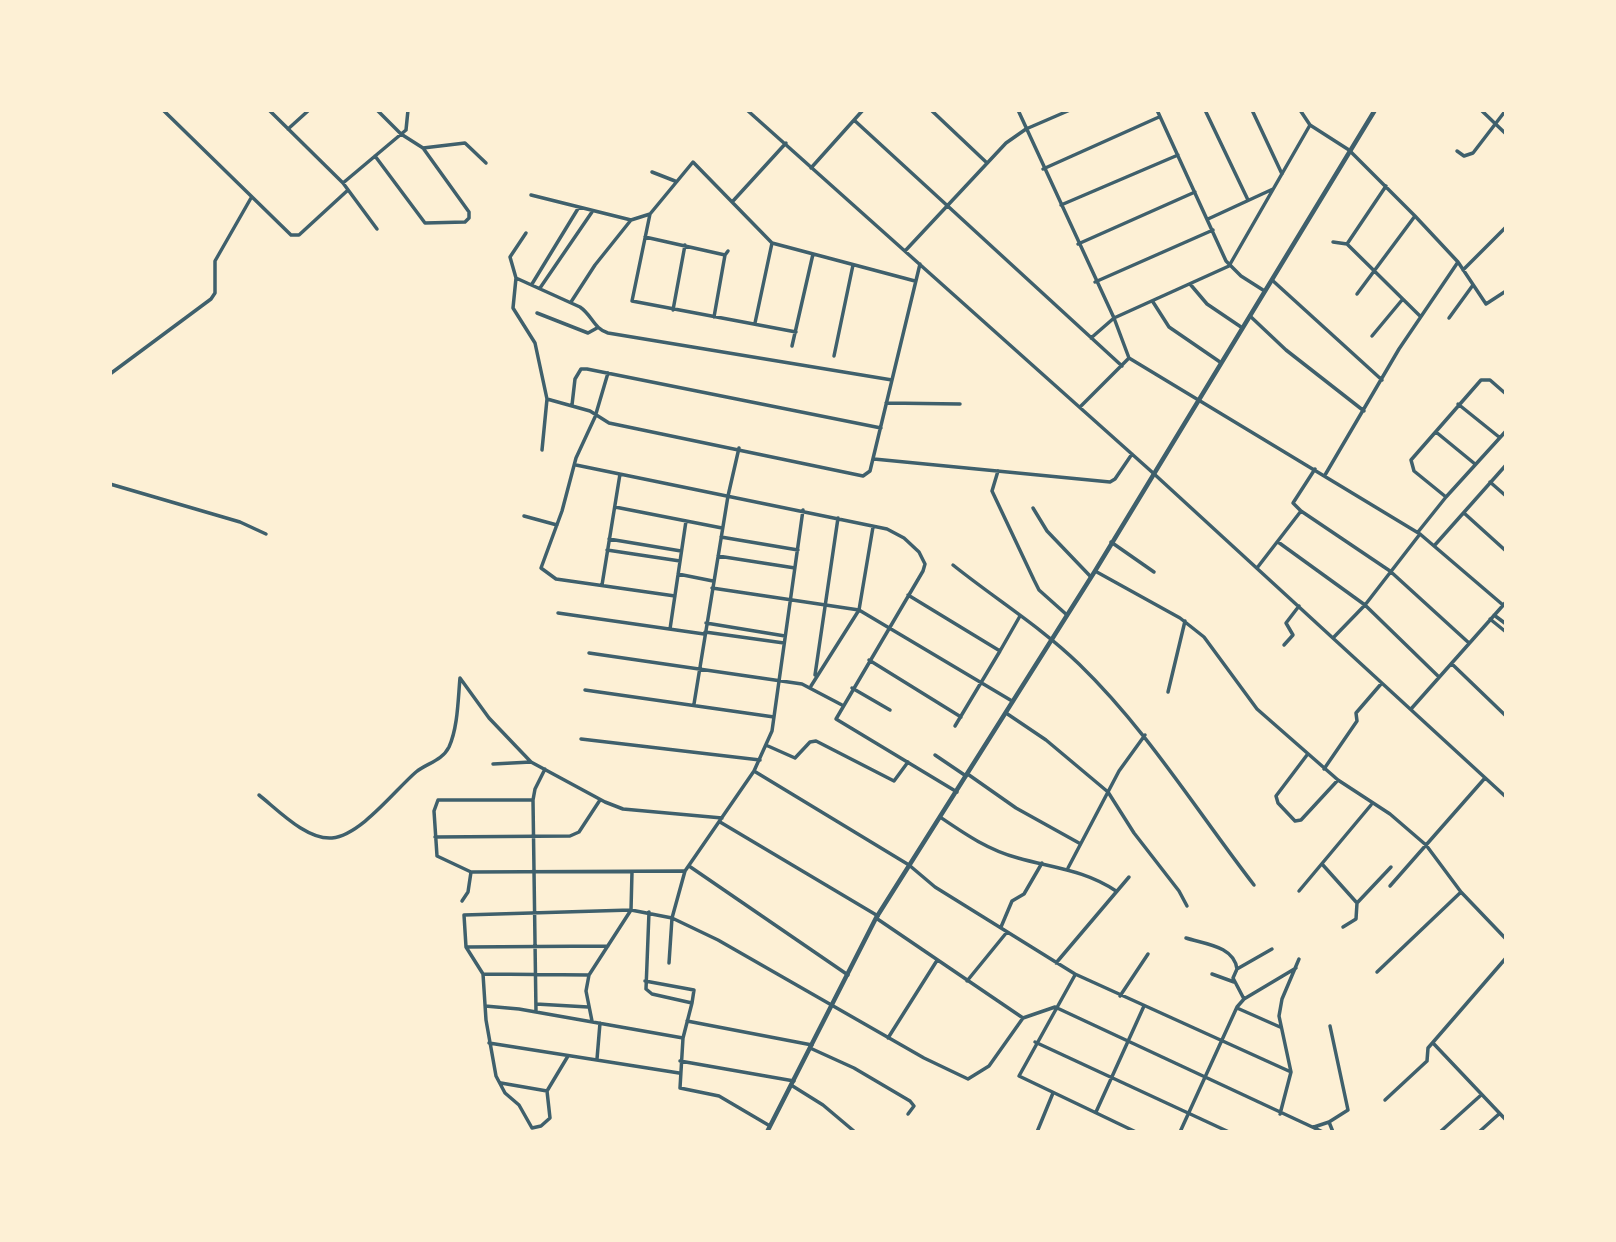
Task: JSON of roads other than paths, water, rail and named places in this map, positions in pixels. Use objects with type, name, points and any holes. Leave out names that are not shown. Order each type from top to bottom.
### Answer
[{"type":"street","points":[[163,110],[251,198],[294,236],[348,190]]},
{"type":"street","points":[[269,110],[343,183],[377,229]]},
{"type":"street","points":[[288,129],[309,110]]},
{"type":"street","points":[[376,156],[425,223],[465,222],[470,214],[423,148],[401,134],[377,110]]},
{"type":"street","points":[[343,183],[401,134],[408,126],[408,110]]},
{"type":"street","points":[[747,110],[1153,472],[1506,797]]},
{"type":"street","points":[[811,168],[863,110]]},
{"type":"street","points":[[931,110],[986,162]]},
{"type":"street","points":[[1018,110],[1114,318],[1129,358],[1419,533],[1504,603],[1411,709]]},
{"type":"street","points":[[1157,110],[1229,266],[1263,290]]},
{"type":"street","points":[[1205,110],[1248,200]]},
{"type":"street","points":[[1252,110],[1282,174]]},
{"type":"street","points":[[767,1132],[877,917],[1095,571],[1248,314],[1375,110]]},
{"type":"street","points":[[1481,110],[1506,134]]},
{"type":"street","points":[[1457,151],[1464,156],[1473,153],[1506,110]]},
{"type":"street","points":[[905,251],[986,162],[1027,129],[1066,111]]},
{"type":"street","points":[[1301,111],[1310,125],[1349,150],[1415,216],[1458,262],[1486,304],[1506,291]]},
{"type":"street","points":[[1043,169],[1160,116]]},
{"type":"street","points":[[854,121],[1122,366]]},
{"type":"street","points":[[1091,338],[1114,318],[1229,266],[1310,125]]},
{"type":"street","points":[[423,148],[465,143],[486,163]]},
{"type":"street","points":[[733,201],[786,143]]},
{"type":"street","points":[[1061,205],[1178,155]]},
{"type":"street","points":[[796,332],[632,301],[649,214],[691,163],[696,163],[772,243],[915,281]]},
{"type":"street","points":[[652,173],[675,181]]},
{"type":"street","points":[[1347,244],[1386,186]]},
{"type":"street","points":[[1208,219],[1274,188]]},
{"type":"street","points":[[1078,244],[1195,192]]},
{"type":"street","points":[[531,195],[631,220],[649,214]]},
{"type":"street","points":[[110,374],[214,297],[215,261],[251,198]]},
{"type":"street","points":[[532,284],[579,207]]},
{"type":"street","points":[[540,288],[592,211]]},
{"type":"street","points":[[1357,294],[1375,274],[1415,216]]},
{"type":"street","points":[[571,302],[595,265],[631,220]]},
{"type":"street","points":[[1463,270],[1506,227]]},
{"type":"street","points":[[1096,282],[1213,230]]},
{"type":"street","points":[[526,233],[510,257],[516,278],[513,308],[535,343],[547,399],[542,450]]},
{"type":"street","points":[[644,237],[727,253],[714,317]]},
{"type":"street","points":[[1333,242],[1347,244],[1420,316]]},
{"type":"street","points":[[755,324],[772,243]]},
{"type":"street","points":[[673,310],[685,246]]},
{"type":"street","points":[[792,346],[813,254]]},
{"type":"street","points":[[1325,475],[1420,316],[1458,262]]},
{"type":"street","points":[[547,399],[590,411],[595,417],[627,427],[863,476],[870,471],[874,459],[920,264]]},
{"type":"street","points":[[834,356],[853,265]]},
{"type":"street","points":[[516,278],[588,312],[599,329]]},
{"type":"street","points":[[1271,278],[1382,380]]},
{"type":"street","points":[[1190,284],[1208,304],[1241,327]]},
{"type":"street","points":[[1449,318],[1473,285]]},
{"type":"street","points":[[1372,336],[1402,300]]},
{"type":"street","points":[[1153,301],[1168,327],[1220,362]]},
{"type":"street","points":[[537,313],[588,332],[599,329],[891,380]]},
{"type":"street","points":[[1248,314],[1286,350],[1364,411]]},
{"type":"street","points":[[1080,407],[1129,358]]},
{"type":"street","points":[[572,405],[575,379],[581,369],[881,428]]},
{"type":"street","points":[[608,373],[595,417],[576,458],[557,525],[541,565],[542,572],[556,579],[675,596]]},
{"type":"street","points":[[1446,497],[1414,471],[1410,464],[1458,404],[1485,378],[1506,394]]},
{"type":"street","points":[[886,403],[960,404]]},
{"type":"street","points":[[1458,404],[1499,437]]},
{"type":"street","points":[[1333,638],[1365,605],[1446,497],[1506,431]]},
{"type":"street","points":[[1436,432],[1475,464]]},
{"type":"street","points":[[694,704],[722,528],[738,449]]},
{"type":"street","points":[[874,459],[1110,482],[1132,454]]},
{"type":"street","points":[[1434,546],[1506,465]]},
{"type":"street","points":[[576,466],[803,510],[873,527],[904,538],[923,559],[923,571],[836,719],[957,792]]},
{"type":"street","points":[[1315,468],[1293,503],[1390,571],[1469,643]]},
{"type":"street","points":[[998,471],[992,491],[1034,580],[1039,590],[1067,615]]},
{"type":"street","points":[[602,585],[620,474]]},
{"type":"street","points":[[1490,482],[1506,496]]},
{"type":"street","points":[[110,484],[240,522],[266,534]]},
{"type":"street","points":[[615,507],[722,528]]},
{"type":"street","points":[[1033,508],[1047,531],[1091,577]]},
{"type":"street","points":[[669,963],[671,918],[685,872],[768,746],[781,680],[803,510]]},
{"type":"street","points":[[1257,568],[1301,511]]},
{"type":"street","points":[[1464,513],[1506,551]]},
{"type":"street","points":[[524,516],[557,525]]},
{"type":"street","points":[[815,677],[838,518]]},
{"type":"street","points":[[670,629],[686,522]]},
{"type":"street","points":[[811,686],[859,610],[873,527]]},
{"type":"street","points":[[721,537],[798,550]]},
{"type":"street","points":[[609,539],[681,551]]},
{"type":"street","points":[[1111,542],[1154,572]]},
{"type":"street","points":[[1278,542],[1365,605],[1439,677]]},
{"type":"street","points":[[607,550],[680,561]]},
{"type":"street","points":[[718,556],[795,568]]},
{"type":"street","points":[[953,565],[1051,640],[1097,682],[1145,735],[1254,885]]},
{"type":"street","points":[[1095,571],[1185,621],[1215,649],[1256,709],[1324,769],[1371,805],[1390,814],[1426,845],[1461,892],[1506,939]]},
{"type":"street","points":[[678,574],[713,581]]},
{"type":"street","points":[[712,588],[859,610],[1012,701]]},
{"type":"street","points":[[908,595],[1000,651]]},
{"type":"street","points":[[1284,645],[1293,635],[1286,623],[1300,606]]},
{"type":"street","points":[[558,613],[784,643]]},
{"type":"street","points":[[955,726],[1020,616]]},
{"type":"street","points":[[1492,617],[1506,624]]},
{"type":"street","points":[[1492,617],[1506,632]]},
{"type":"street","points":[[1168,692],[1185,621]]},
{"type":"street","points":[[706,623],[785,636]]},
{"type":"street","points":[[589,653],[811,686],[842,705]]},
{"type":"street","points":[[869,660],[961,717]]},
{"type":"street","points":[[1452,664],[1506,716]]},
{"type":"street","points":[[259,794],[306,830],[331,838],[346,832],[377,810],[419,770],[447,751],[454,730],[460,678],[482,709],[531,762],[600,799],[623,808],[721,820],[877,917],[936,962],[1023,1018]]},
{"type":"street","points":[[1324,769],[1357,722],[1356,713],[1382,683]]},
{"type":"street","points":[[852,688],[890,710]]},
{"type":"street","points":[[585,690],[774,717]]},
{"type":"street","points":[[1006,713],[1046,740],[1108,792],[1133,833],[1179,891],[1187,906]]},
{"type":"street","points":[[1068,868],[1130,753],[1145,735]]},
{"type":"street","points":[[581,738],[760,760]]},
{"type":"street","points":[[768,746],[795,758],[810,742],[816,741],[894,781],[908,762]]},
{"type":"street","points":[[935,755],[1016,808],[1079,844]]},
{"type":"street","points":[[1307,755],[1276,796],[1278,803],[1295,821],[1301,820],[1338,780]]},
{"type":"street","points":[[493,764],[531,762]]},
{"type":"street","points":[[536,1012],[533,800],[535,789],[545,769]]},
{"type":"street","points":[[754,771],[909,865],[935,887],[1075,974],[1291,1072]]},
{"type":"street","points":[[1390,886],[1485,778]]},
{"type":"street","points":[[435,837],[534,837],[576,834],[600,799]]},
{"type":"street","points":[[533,800],[436,802],[434,811],[437,856],[471,872],[685,872]]},
{"type":"street","points":[[1299,891],[1371,805]]},
{"type":"street","points":[[940,817],[988,847],[1091,875],[1116,891]]},
{"type":"street","points":[[1000,927],[1012,901],[1024,894],[1041,863]]},
{"type":"street","points":[[1322,864],[1357,903]]},
{"type":"street","points":[[689,866],[848,975]]},
{"type":"street","points":[[1343,927],[1356,919],[1357,903],[1391,867]]},
{"type":"street","points":[[462,901],[468,892],[471,872]]},
{"type":"street","points":[[592,1021],[586,991],[589,975],[631,910],[632,872]]},
{"type":"street","points":[[1056,963],[1129,877]]},
{"type":"street","points":[[1377,972],[1461,892]]},
{"type":"street","points":[[568,1056],[547,1091],[551,1115],[545,1124],[534,1128],[519,1105],[505,1093],[499,1083],[489,1043],[483,974],[466,947],[464,915],[631,910],[671,918],[718,940],[888,1038],[968,1079],[989,1066],[1023,1018],[1055,1007],[1280,1114],[1324,1132]]},
{"type":"street","points":[[649,912],[646,989],[652,994],[692,1003]]},
{"type":"street","points":[[967,981],[1007,932]]},
{"type":"street","points":[[1186,938],[1228,951],[1235,958],[1237,969]]},
{"type":"street","points":[[466,947],[608,946]]},
{"type":"street","points":[[1244,999],[1233,974],[1272,949]]},
{"type":"street","points":[[1120,996],[1148,954]]},
{"type":"street","points":[[1385,1100],[1427,1061],[1427,1048],[1506,958]]},
{"type":"street","points":[[1280,1114],[1291,1072],[1279,1016],[1282,999],[1300,959]]},
{"type":"street","points":[[888,1038],[936,962]]},
{"type":"street","points":[[1180,1132],[1237,1007],[1244,999],[1296,968]]},
{"type":"street","points":[[483,974],[589,975]]},
{"type":"street","points":[[1075,974],[1018,1074],[1136,1132]]},
{"type":"street","points":[[1212,974],[1236,983]]},
{"type":"street","points":[[645,981],[694,990],[680,1061],[682,1090],[719,1096],[770,1126]]},
{"type":"street","points":[[536,1004],[588,1007]]},
{"type":"street","points":[[485,1006],[592,1021],[683,1038]]},
{"type":"street","points":[[1096,1112],[1144,1006]]},
{"type":"street","points":[[1237,1007],[1280,1027]]},
{"type":"street","points":[[687,1021],[811,1046],[910,1101],[914,1106],[908,1114]]},
{"type":"street","points":[[597,1060],[600,1023]]},
{"type":"street","points":[[1312,1127],[1329,1122],[1348,1110],[1330,1026]]},
{"type":"street","points":[[1035,1042],[1229,1132]]},
{"type":"street","points":[[489,1043],[679,1073]]},
{"type":"street","points":[[1433,1043],[1506,1120]]},
{"type":"street","points":[[680,1061],[792,1083],[855,1132]]},
{"type":"street","points":[[499,1083],[547,1091]]},
{"type":"street","points":[[1044,1132],[1037,1130],[1054,1093]]},
{"type":"street","points":[[1440,1132],[1481,1096]]},
{"type":"street","points":[[1479,1132],[1499,1114]]},
{"type":"street","points":[[1329,1122],[1333,1132]]}]
